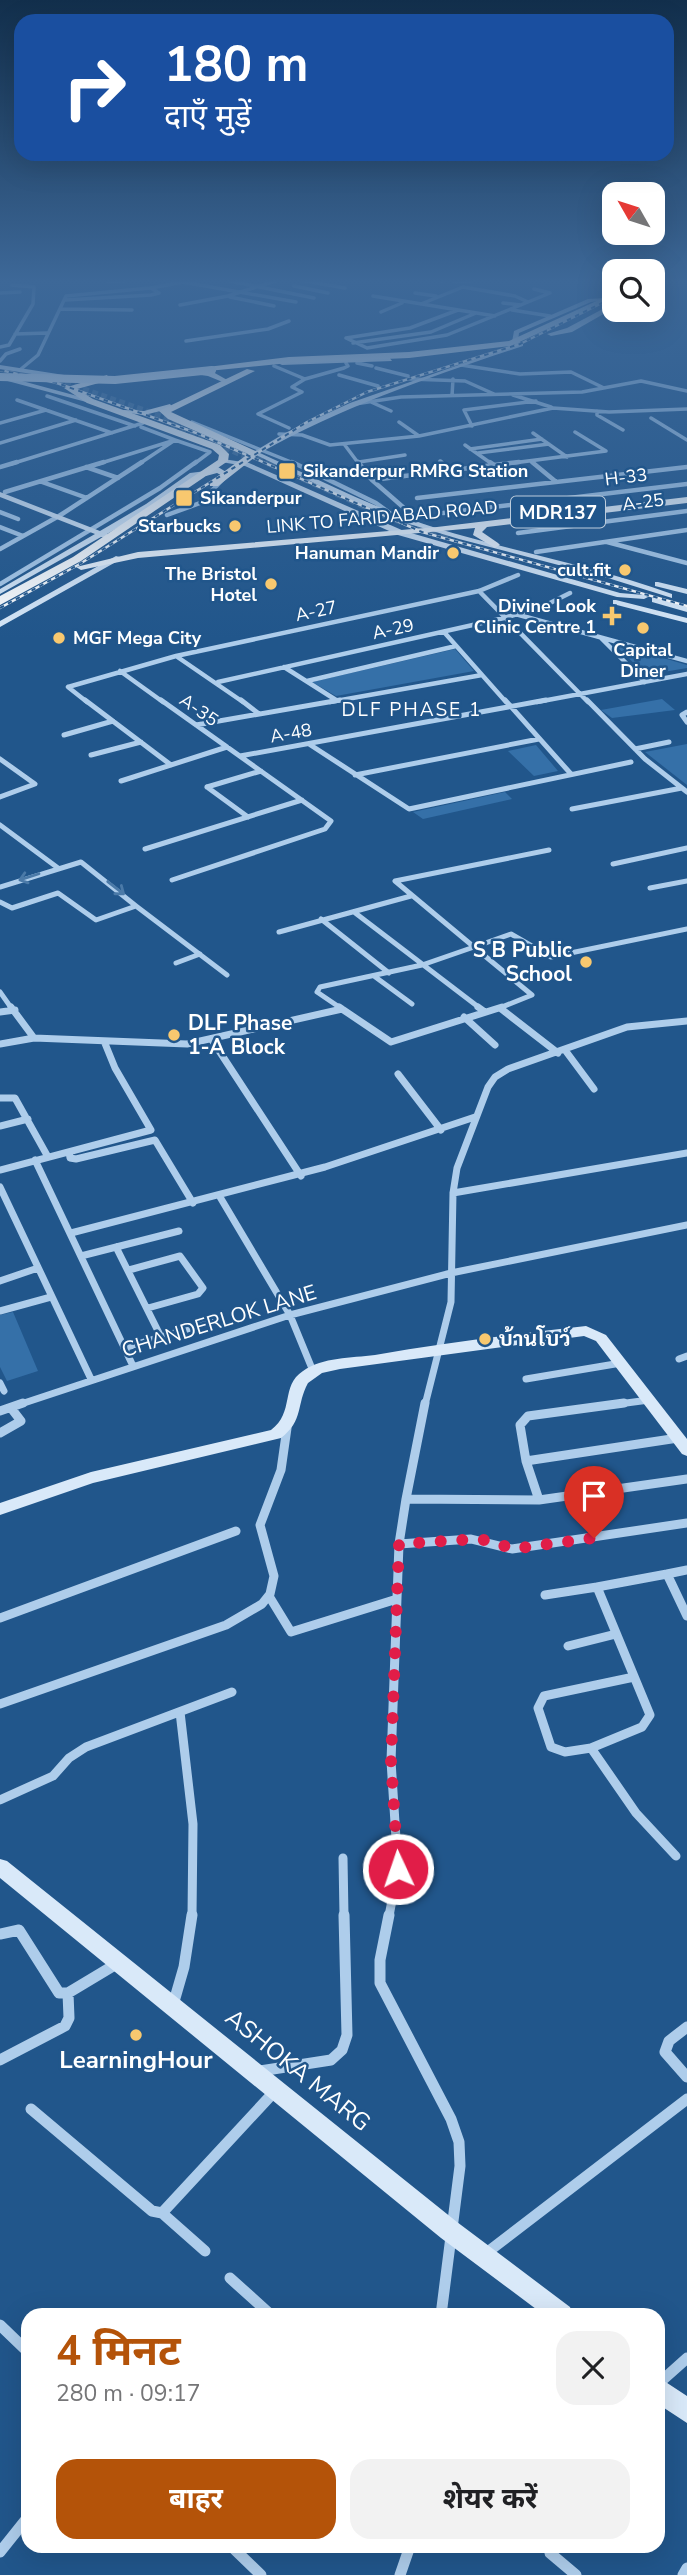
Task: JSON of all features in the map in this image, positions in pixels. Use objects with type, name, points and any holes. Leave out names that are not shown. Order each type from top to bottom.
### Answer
[{"type":"highway","points":[[0,601],[111,540],[223,461],[224,454],[216,447],[142,425],[124,412],[85,398]]},
{"type":"highway","points":[[167,410],[192,398]]},
{"type":"highway","points":[[155,524],[226,476],[255,450],[167,410]]},
{"type":"highway","points":[[0,614],[81,567],[111,540],[135,536]]},
{"type":"main road","points":[[124,412],[167,410]]},
{"type":"main road","points":[[206,473],[218,470],[226,476]]},
{"type":"main road","name":"LINK TO FARIDABAD ROAD","points":[[111,540],[137,551],[433,529],[687,498]]},
{"type":"main road","name":"LINK TO FARIDABAD ROAD","points":[[433,529],[687,498]]},
{"type":"main road","points":[[401,518],[470,523]]},
{"type":"main road","points":[[355,533],[376,522]]},
{"type":"main road","points":[[484,524],[475,531],[495,545]]},
{"type":"main road","name":"LINK TO FARIDABAD ROAD","points":[[111,540],[375,536],[397,531]]},
{"type":"main road","points":[[375,536],[432,543]]},
{"type":"street","points":[[0,584],[211,454],[142,425],[54,398]]},
{"type":"street","points":[[79,398],[90,401]]},
{"type":"street","points":[[290,398],[258,414],[285,432],[330,444],[419,436],[553,408],[597,411],[687,409]]},
{"type":"street","points":[[255,450],[353,398]]},
{"type":"street","points":[[285,432],[362,398]]},
{"type":"street","points":[[344,406],[393,398]]},
{"type":"street","points":[[374,402],[400,403],[394,398]]},
{"type":"street","points":[[525,398],[553,408]]},
{"type":"street","points":[[17,400],[112,433]]},
{"type":"street","points":[[472,426],[464,410],[536,401]]},
{"type":"street","points":[[374,402],[391,411]]},
{"type":"street","points":[[0,423],[46,410]]},
{"type":"street","points":[[597,411],[597,415],[622,430]]},
{"type":"street","points":[[0,416],[11,420]]},
{"type":"street","points":[[651,418],[687,440]]},
{"type":"street","points":[[0,443],[76,421]]},
{"type":"street","points":[[399,422],[419,436]]},
{"type":"street","points":[[0,467],[142,425]]},
{"type":"street","points":[[674,432],[687,430]]},
{"type":"street","points":[[372,480],[606,451],[575,432]]},
{"type":"street","points":[[533,433],[567,457]]},
{"type":"street","points":[[470,449],[542,439]]},
{"type":"street","points":[[2,493],[175,440]]},
{"type":"street","points":[[0,549],[88,498],[175,440]]},
{"type":"street","points":[[344,444],[372,480],[411,514],[391,521],[376,522]]},
{"type":"street","points":[[478,453],[550,444]]},
{"type":"street","points":[[465,445],[497,466]]},
{"type":"street","points":[[255,450],[401,518],[452,538],[687,612]]},
{"type":"street","points":[[359,462],[405,455]]},
{"type":"street","points":[[223,461],[239,463],[397,531],[432,543],[687,612]]},
{"type":"street","points":[[440,461],[449,471]]},
{"type":"street","points":[[532,462],[555,481]]},
{"type":"street","points":[[86,467],[118,478]]},
{"type":"street","points":[[417,498],[687,467]]},
{"type":"street","points":[[41,481],[88,498]]},
{"type":"street","name":"H-33","points":[[443,513],[687,484]]},
{"type":"street","points":[[2,493],[91,529],[111,540]]},
{"type":"street","name":"A-25","points":[[519,533],[687,511]]},
{"type":"street","points":[[0,512],[18,519]]},
{"type":"street","points":[[0,527],[23,536]]},
{"type":"street","points":[[536,552],[687,530]]},
{"type":"street","points":[[432,543],[440,537],[495,545],[687,592]]},
{"type":"street","points":[[481,537],[594,570],[668,596]]},
{"type":"street","points":[[452,538],[687,600]]},
{"type":"street","points":[[0,592],[111,540]]},
{"type":"street","points":[[0,624],[111,540]]},
{"type":"street","points":[[603,541],[687,563]]},
{"type":"street","points":[[0,542],[8,545]]},
{"type":"street","points":[[456,549],[472,559],[517,575],[687,621]]},
{"type":"street","points":[[667,558],[687,556]]},
{"type":"street","name":"A-27","points":[[113,721],[68,687],[176,656],[479,591],[517,575]]},
{"type":"street","points":[[644,587],[687,600]]},
{"type":"street","points":[[479,591],[645,759],[685,790]]},
{"type":"street","name":"A-29","points":[[218,682],[504,618],[570,593]]},
{"type":"street","points":[[620,595],[644,597]]},
{"type":"street","points":[[517,614],[687,661]]},
{"type":"street","points":[[444,632],[571,774]]},
{"type":"street","points":[[601,638],[645,682]]},
{"type":"street","points":[[307,681],[456,646]]},
{"type":"street","points":[[176,656],[218,682],[259,714]]},
{"type":"street","points":[[284,667],[336,700]]},
{"type":"street","name":"A-35","points":[[121,671],[331,821],[330,826],[172,880]]},
{"type":"street","points":[[579,694],[687,674]]},
{"type":"street","points":[[196,725],[482,675]]},
{"type":"street","name":"A-48","points":[[240,756],[579,694]]},
{"type":"street","points":[[684,714],[687,722]]},
{"type":"street","points":[[64,735],[113,721],[172,765]]},
{"type":"street","points":[[355,775],[539,739]]},
{"type":"street","points":[[90,755],[141,742]]},
{"type":"street","points":[[635,749],[669,742]]},
{"type":"street","points":[[309,744],[409,809],[631,762]]},
{"type":"street","points":[[121,781],[227,747]]},
{"type":"street","points":[[0,759],[35,783],[0,797]]},
{"type":"street","points":[[248,817],[207,787],[261,771]]},
{"type":"street","points":[[572,809],[685,790]]},
{"type":"street","points":[[145,849],[303,800]]},
{"type":"street","points":[[0,825],[58,868]]},
{"type":"street","points":[[613,864],[687,848]]},
{"type":"street","points":[[550,850],[395,881],[473,948],[532,995],[500,1008],[464,1017],[391,1042],[317,990],[333,983],[422,965],[473,948],[512,934],[542,954],[560,956],[687,929]]},
{"type":"street","points":[[0,887],[82,862],[135,906],[227,975]]},
{"type":"street","points":[[650,888],[687,881]]},
{"type":"street","points":[[0,902],[12,908],[58,893],[96,920],[135,906]]},
{"type":"street","points":[[279,932],[411,896]]},
{"type":"street","points":[[354,912],[485,1012]]},
{"type":"street","points":[[321,919],[389,973]]},
{"type":"street","points":[[176,963],[200,954]]},
{"type":"street","points":[[373,976],[412,1004]]},
{"type":"street","points":[[0,992],[34,1038]]},
{"type":"street","points":[[500,1008],[561,1051],[594,1089]]},
{"type":"street","points":[[0,1044],[34,1038],[168,1045],[212,1040],[342,1009]]},
{"type":"street","points":[[0,1013],[15,1010]]},
{"type":"street","points":[[464,1017],[495,1045]]},
{"type":"street","points":[[442,2308],[449,2230],[460,2166],[459,2142],[451,2119],[389,2005],[380,1983],[380,1960],[398,1869],[391,1761],[399,1544],[416,1439],[451,1302],[453,1193],[461,1155],[475,1116],[495,1077],[508,1069],[626,1027],[687,1021]]},
{"type":"street","points":[[212,1040],[301,1177]]},
{"type":"street","points":[[0,1170],[151,1130],[115,1068],[103,1041]]},
{"type":"street","points":[[398,1074],[441,1130]]},
{"type":"street","points":[[0,1098],[15,1098],[48,1157]]},
{"type":"street","points":[[71,1233],[301,1177],[475,1116]]},
{"type":"street","points":[[0,1126],[28,1119]]},
{"type":"street","points":[[69,1152],[70,1158],[76,1159],[155,1140],[193,1203]]},
{"type":"street","points":[[453,1193],[687,1153]]},
{"type":"street","points":[[35,1160],[133,1366]]},
{"type":"street","points":[[0,1187],[91,1379]]},
{"type":"street","points":[[220,1197],[290,1315],[313,1371]]},
{"type":"street","points":[[0,1205],[9,1202]]},
{"type":"street","name":"CHANDERLOK LANE","points":[[0,1411],[290,1315],[451,1273],[687,1225]]},
{"type":"street","points":[[82,1256],[179,1231]]},
{"type":"street","points":[[116,1247],[161,1337]]},
{"type":"street","points":[[128,1270],[180,1256],[203,1288],[198,1294],[148,1308]]},
{"type":"street","points":[[0,1281],[38,1268]]},
{"type":"street","points":[[0,1311],[51,1297]]},
{"type":"street","points":[[124,1348],[211,1322]]},
{"type":"street","points":[[0,1704],[47,1685],[226,1625],[255,1609],[270,1596],[274,1582],[273,1564],[260,1532],[266,1504],[280,1474],[287,1428],[293,1419],[297,1386],[303,1377],[313,1371],[440,1348],[594,1333],[622,1363],[683,1444]]},
{"type":"street","points":[[526,1380],[622,1363]]},
{"type":"street","points":[[539,1500],[526,1461],[520,1424],[528,1416],[650,1400]]},
{"type":"street","points":[[0,1433],[10,1430],[20,1421],[11,1408]]},
{"type":"street","points":[[0,1509],[90,1478],[276,1434],[287,1428]]},
{"type":"street","points":[[526,1461],[683,1444]]},
{"type":"street","points":[[406,1499],[539,1500],[687,1479]]},
{"type":"street","points":[[399,1544],[476,1539],[492,1541],[512,1549],[687,1523]]},
{"type":"street","points":[[0,1618],[236,1531]]},
{"type":"street","points":[[545,1595],[687,1570]]},
{"type":"street","points":[[667,1574],[687,1616]]},
{"type":"street","points":[[597,1587],[650,1715],[648,1722],[591,1748],[555,1752],[549,1746],[538,1708],[540,1701],[551,1694],[634,1677]]},
{"type":"street","points":[[270,1596],[291,1632],[397,1599]]},
{"type":"street","points":[[568,1646],[616,1634]]},
{"type":"street","points":[[0,1800],[53,1776],[68,1758],[86,1747],[232,1692]]},
{"type":"street","points":[[173,2005],[194,1905],[197,1844],[180,1712]]},
{"type":"street","points":[[591,1748],[628,1803],[676,1856]]},
{"type":"street","points":[[256,2072],[331,2060],[342,2050],[347,2035],[343,1858]]},
{"type":"street","name":"ASHOKA MARG","points":[[0,1867],[449,2230],[553,2308]]},
{"type":"street","points":[[0,1934],[12,1929],[19,1930],[52,1988],[59,1993],[68,1993],[118,1962]]},
{"type":"street","points":[[0,2060],[65,2026],[69,2018],[68,1993]]},
{"type":"street","points":[[687,2027],[669,2040],[665,2052],[687,2077]]},
{"type":"street","points":[[162,2213],[169,2209],[277,2089]]},
{"type":"street","points":[[484,2255],[687,2099]]},
{"type":"street","points":[[31,2109],[152,2211],[162,2213],[205,2251]]},
{"type":"street","points":[[230,2278],[263,2308]]},
{"type":"street","points":[[0,2325],[21,2344]]},
{"type":"street","points":[[665,2378],[687,2358]]},
{"type":"street","points":[[665,2394],[687,2411]]},
{"type":"street","points":[[0,2552],[21,2526]]},
{"type":"street","points":[[238,2553],[261,2575]]},
{"type":"street","points":[[400,2575],[408,2553]]},
{"type":"street","points":[[550,2553],[576,2575]]},
{"type":"street","points":[[683,2575],[687,2568]]},
{"type":"shaded area","points":[[613,643],[687,665],[687,668],[646,675]]},
{"type":"shaded area","points":[[455,649],[474,671],[336,696],[312,682]]},
{"type":"shaded area","points":[[662,699],[675,710],[612,718],[601,710]]},
{"type":"shaded area","points":[[687,744],[687,785],[645,752]]},
{"type":"shaded area","points":[[536,745],[558,771],[534,776],[508,751]]},
{"type":"shaded area","points":[[505,792],[512,799],[423,819],[413,812]]},
{"type":"shaded area","points":[[13,1312],[38,1371],[7,1381],[0,1367],[0,1315]]},
{"type":"tunnel","points":[[109,398],[183,424]]},
{"type":"tunnel","points":[[172,425],[247,457]]},
{"type":"tunnel","points":[[240,449],[272,464]]},
{"type":"tunnel","points":[[268,462],[390,517],[453,538]]},
{"type":"railway","points":[[99,398],[199,434],[251,457]]},
{"type":"railway","points":[[251,457],[307,422],[355,398]]},
{"type":"railway","points":[[0,608],[78,565],[251,457]]},
{"type":"railway","points":[[251,457],[422,532],[687,606]]},
{"type":"place","name":"Sikanderpur RMRG Station","points":[[287,471]]},
{"type":"place","name":"Sikanderpur","points":[[184,498]]},
{"type":"place","name":"Starbucks","points":[[235,526]]},
{"type":"place","name":"Hanuman Mandir","points":[[453,553]]},
{"type":"place","name":"cult.fit","points":[[625,570]]},
{"type":"place","name":"The Bristol Hotel","points":[[271,584]]},
{"type":"place","name":"Divine Look Clinic Centre 1","points":[[612,616]]},
{"type":"place","name":"Capital Diner","points":[[643,628]]},
{"type":"place","name":"MGF Mega City","points":[[59,638]]},
{"type":"place","name":"S B Public School","points":[[586,962]]},
{"type":"place","name":"DLF Phase 1-A Block","points":[[174,1035]]},
{"type":"place","name":"บ้านโบว์","points":[[485,1339]]},
{"type":"place","name":"LearningHour","points":[[136,2035]]},
{"type":"district","name":"DLF PHASE 1","points":[[412,709]]},
{"type":"route","points":[[398,1869],[391,1761],[399,1544],[476,1539],[492,1541],[512,1549],[594,1538]]}]
